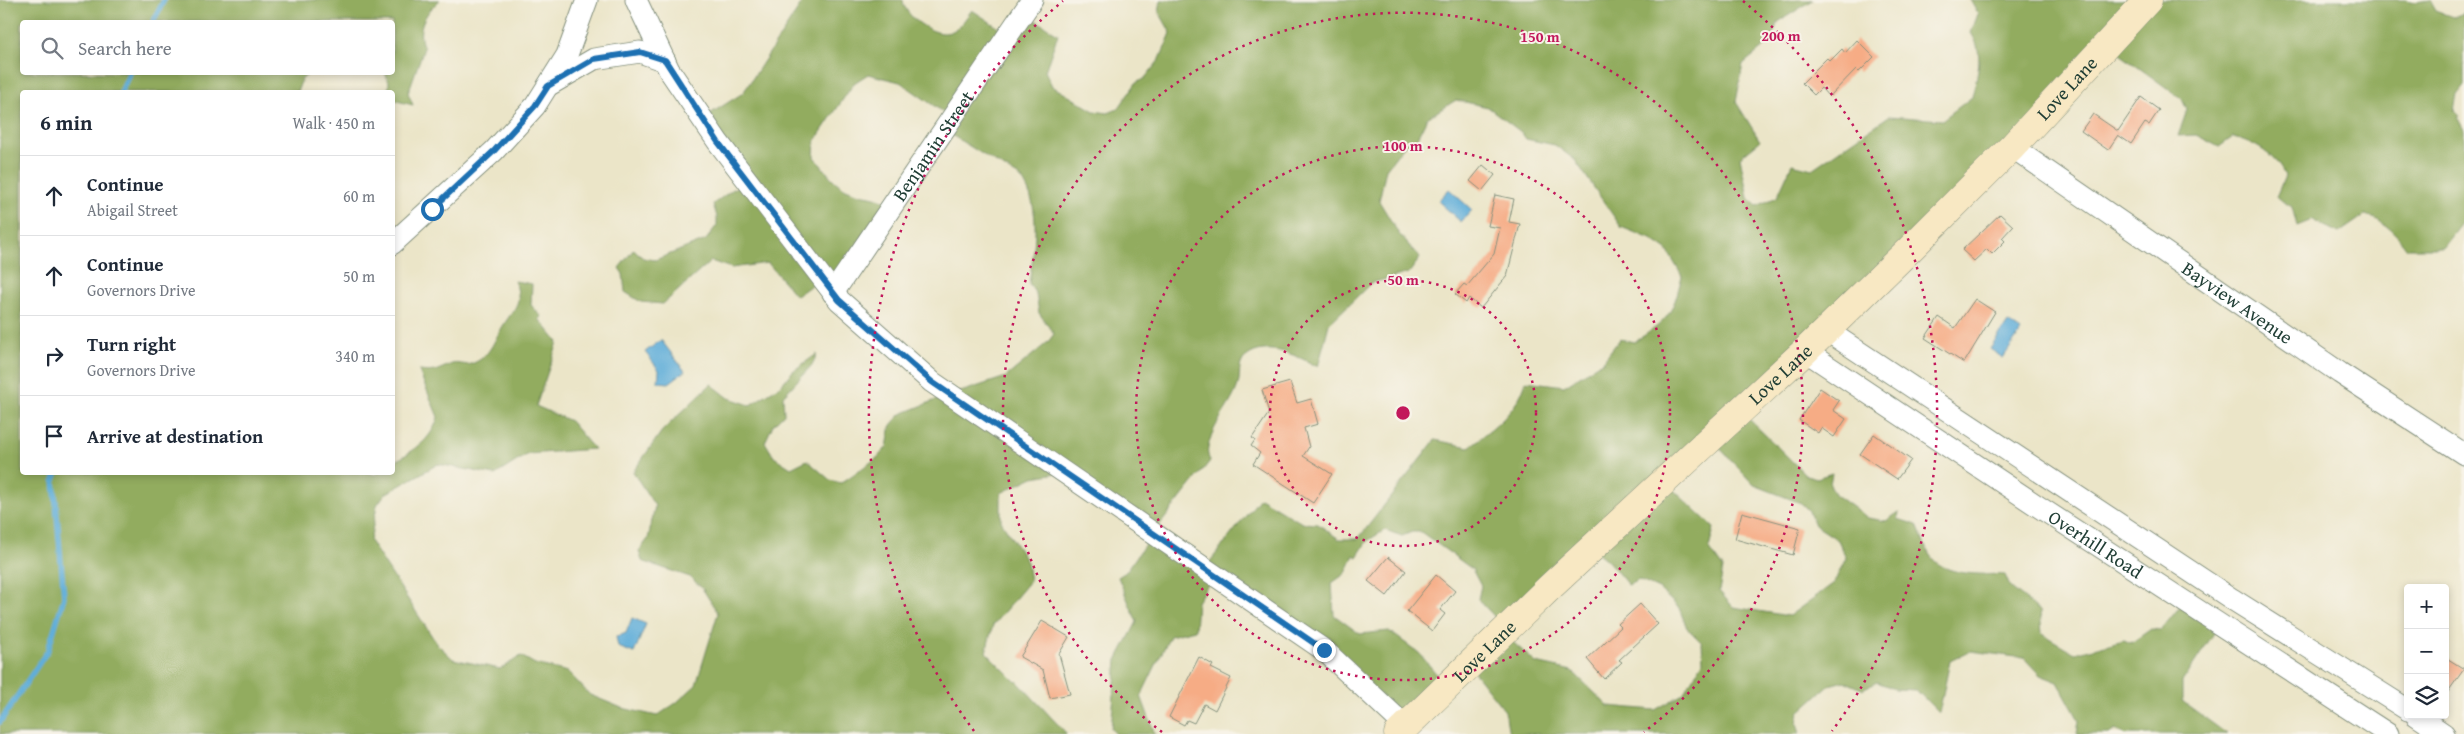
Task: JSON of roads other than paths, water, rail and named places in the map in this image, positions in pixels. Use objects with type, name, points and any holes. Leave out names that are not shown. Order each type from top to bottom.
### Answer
[{"type":"street","points":[[395,241],[494,151],[535,106],[567,55],[587,0]]},
{"type":"street","points":[[636,0],[665,60],[718,142],[833,293],[932,382],[1324,650],[1402,730]]},
{"type":"street","name":"Benjamin Street","points":[[833,293],[1032,0]]},
{"type":"street","name":"Love Lane","points":[[1402,730],[1550,588],[1805,351],[2012,147],[2148,0]]},
{"type":"street","points":[[548,86],[594,59],[640,52],[665,60]]},
{"type":"street","name":"Bayview Avenue","points":[[2012,147],[2340,373],[2464,454]]},
{"type":"street","name":"Overhill Road","points":[[1826,330],[2207,583],[2404,707]]},
{"type":"street","name":"Overhill Road","points":[[1805,351],[2045,511],[2388,734]]},
{"type":"street","points":[[2422,719],[2444,734]]},
{"type":"water","points":[[1449,189],[1472,210],[1461,222],[1438,201]]},
{"type":"water","points":[[2008,322],[2021,331],[2003,358],[1990,349]]},
{"type":"water","points":[[661,340],[685,371],[669,383],[658,382],[659,370],[645,352]]},
{"type":"water","points":[[632,618],[646,624],[634,653],[618,647],[616,637],[626,633]]},
{"type":"waterway","points":[[154,20],[164,0]]},
{"type":"waterway","points":[[122,90],[129,75]]},
{"type":"waterway","points":[[0,722],[48,650],[64,597],[54,480],[56,475]]}]
